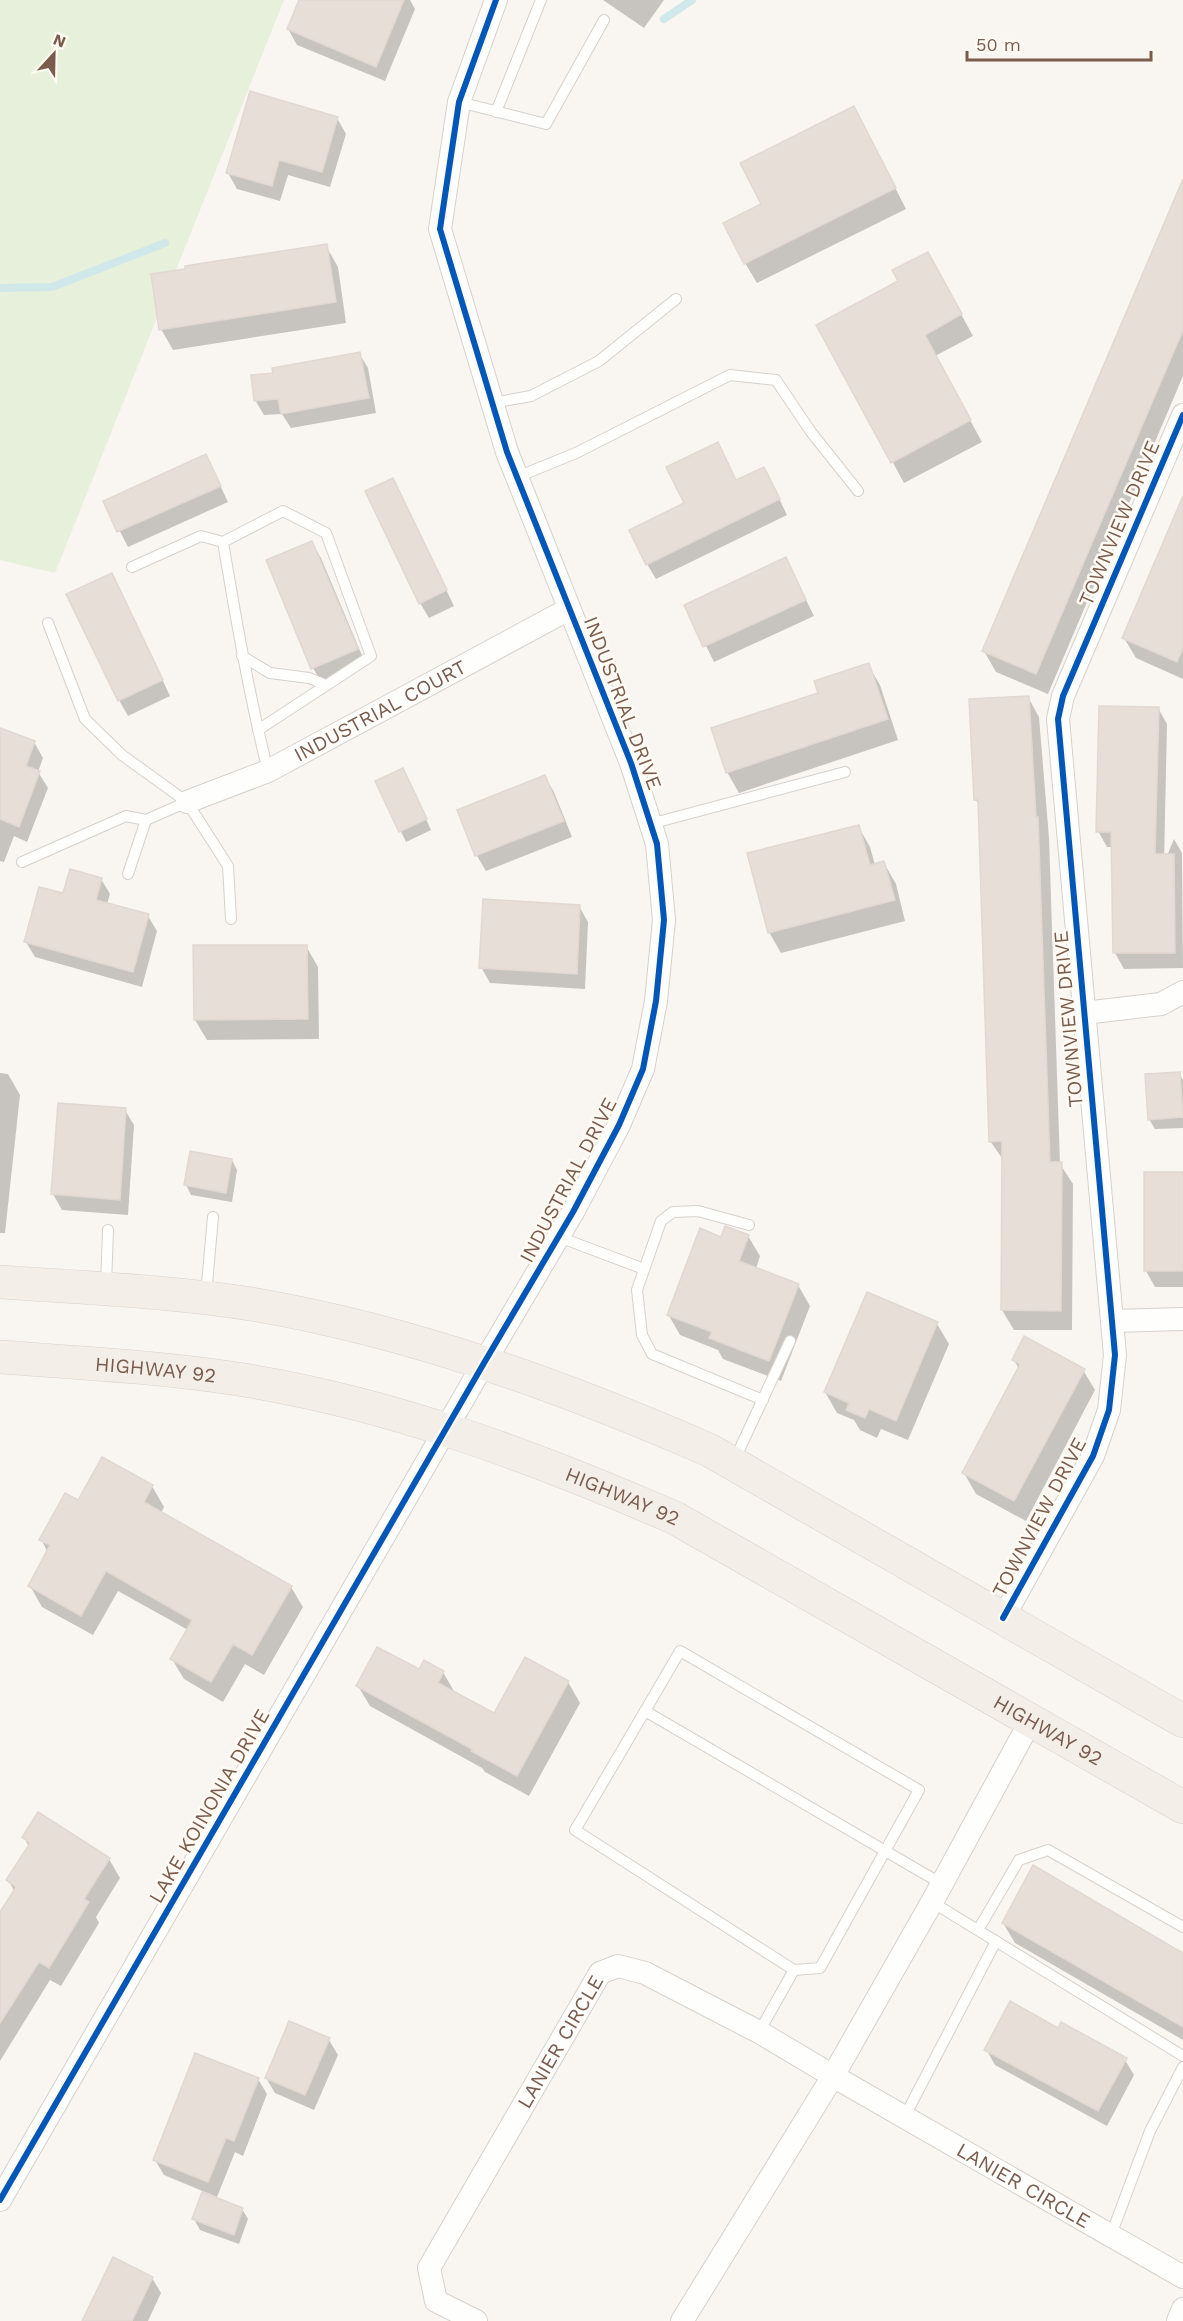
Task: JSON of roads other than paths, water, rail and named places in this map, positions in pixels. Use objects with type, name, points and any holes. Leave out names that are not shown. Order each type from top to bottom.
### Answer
[{"type":"main road","points":[[0,1282],[166,1293],[257,1305],[360,1327],[484,1363],[642,1421],[709,1450],[1183,1721]]},
{"type":"main road","name":"HIGHWAY 92","points":[[0,1357],[158,1368],[244,1380],[342,1400],[446,1430],[614,1491],[675,1518],[1183,1808]]},
{"type":"street","name":"INDUSTRIAL DRIVE","points":[[446,1430],[559,1237],[619,1125],[642,1069],[656,1001],[664,920],[657,844],[631,763],[517,477],[492,403],[440,229],[459,102],[496,0]]},
{"type":"street","name":"TOWNVIEW DRIVE","points":[[1003,1618],[1093,1456],[1108,1410],[1115,1355],[1058,719],[1063,696],[1183,416]]},
{"type":"street","name":"INDUSTRIAL COURT","points":[[186,802],[268,771],[569,609]]},
{"type":"street","points":[[1084,1013],[1161,1004],[1183,993]]},
{"type":"street","points":[[1112,1321],[1183,1319]]},
{"type":"street","name":"LAKE KOINONIA DRIVE","points":[[0,2200],[446,1430]]},
{"type":"street","points":[[682,2321],[833,2076],[937,1893],[1031,1720]]},
{"type":"street","name":"LANIER CIRCLE","points":[[476,2321],[435,2301],[429,2268],[600,1973],[618,1966],[645,1973],[759,2032],[904,2118],[1183,2277]]},
{"type":"street","points":[[1178,2321],[1183,2309]]},
{"type":"lane","points":[[496,112],[541,0]]},
{"type":"lane","points":[[459,102],[546,124],[604,20]]},
{"type":"lane","points":[[492,403],[531,396],[599,361],[676,298]]},
{"type":"lane","points":[[517,477],[576,453],[730,375],[776,380],[812,432],[858,491]]},
{"type":"lane","points":[[132,567],[201,536],[224,542],[283,512],[326,533],[371,656],[258,730]]},
{"type":"lane","points":[[224,542],[242,656],[268,771]]},
{"type":"lane","points":[[48,623],[85,719],[122,755],[186,802],[228,866],[231,919]]},
{"type":"lane","points":[[242,656],[270,673],[309,678],[326,685]]},
{"type":"lane","points":[[650,824],[845,772]]},
{"type":"lane","points":[[22,862],[126,816],[146,820],[186,802]]},
{"type":"lane","points":[[128,874],[146,820]]},
{"type":"lane","points":[[749,1225],[698,1211],[673,1212],[661,1221],[637,1290],[642,1335],[652,1354],[763,1400]]},
{"type":"lane","points":[[205,1299],[213,1217]]},
{"type":"lane","points":[[106,1289],[108,1230]]},
{"type":"lane","points":[[559,1237],[644,1269]]},
{"type":"lane","points":[[733,1464],[790,1341]]},
{"type":"lane","points":[[680,1651],[919,1790],[820,1968],[794,1970],[575,1830],[645,1711],[680,1651]]},
{"type":"lane","points":[[645,1711],[884,1851],[937,1893],[978,1930],[1183,2056]]},
{"type":"lane","points":[[978,1930],[1019,1860],[1048,1850],[1183,1927]]},
{"type":"lane","points":[[904,2118],[996,1941]]},
{"type":"lane","points":[[759,2032],[794,1970]]},
{"type":"lane","points":[[1111,2235],[1150,2132],[1183,2067]]},
{"type":"waterway","points":[[664,19],[692,0]]},
{"type":"waterway","points":[[0,288],[52,287],[165,243]]}]
